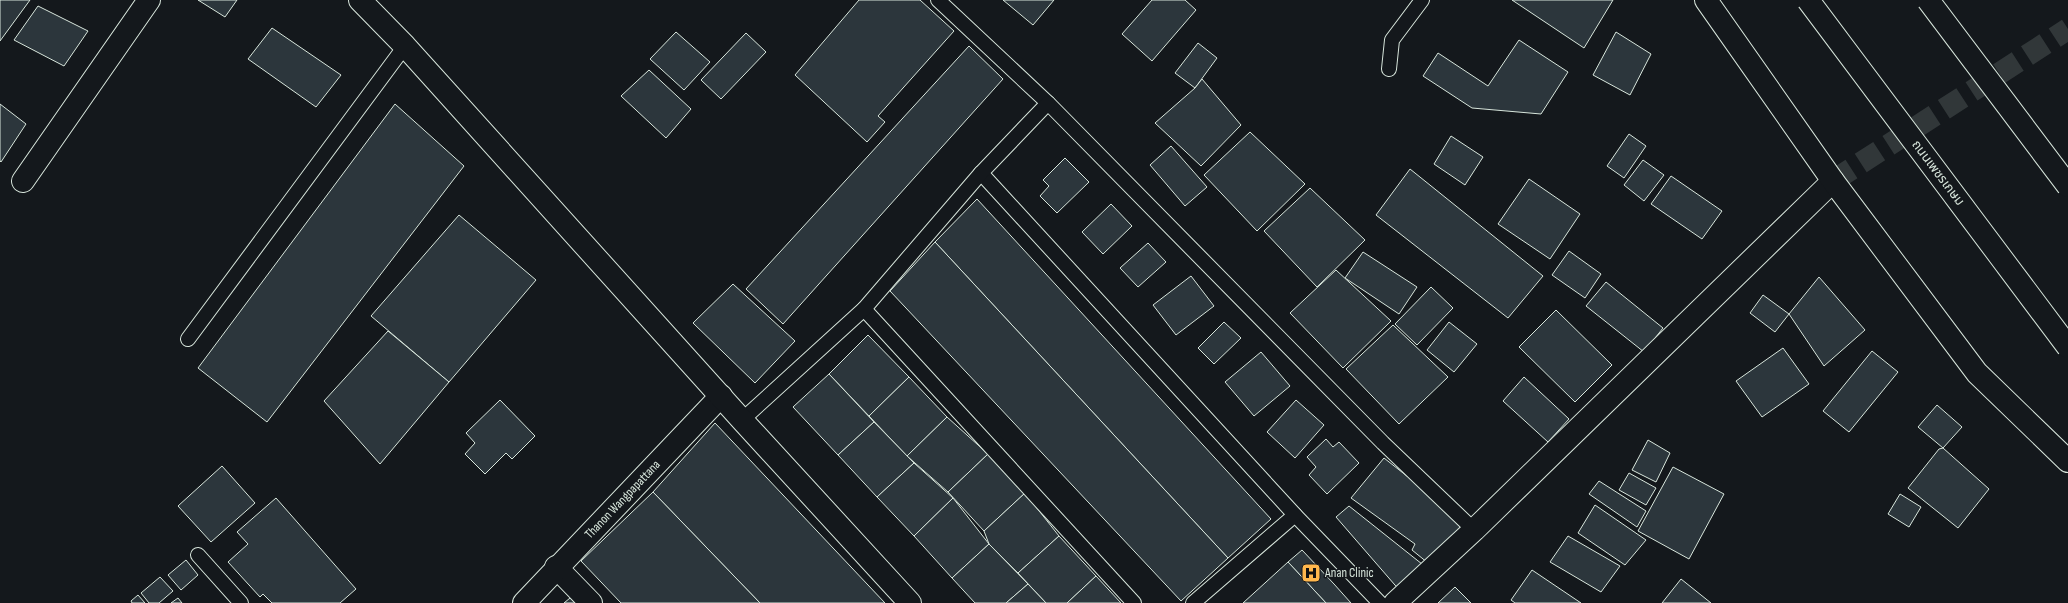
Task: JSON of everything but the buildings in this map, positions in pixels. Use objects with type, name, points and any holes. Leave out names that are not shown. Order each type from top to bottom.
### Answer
[{"type":"main road","points":[[23,180],[149,0]]},
{"type":"main road","points":[[360,0],[405,46],[742,420],[910,603]]},
{"type":"main road","points":[[1706,0],[1833,181],[1977,373],[2068,461]]},
{"type":"main road","name":"ถนนเพชรเกษม","points":[[1808,0],[2068,347]]},
{"type":"main road","points":[[1928,0],[2068,186]]},
{"type":"main road","points":[[1394,603],[1474,530],[1833,181]]},
{"type":"main road","name":"Thanon Wangpapattana","points":[[524,603],[556,567],[721,396]]},
{"type":"main road","points":[[556,567],[591,603]]},
{"type":"lane","points":[[938,0],[1048,103],[1383,442],[1474,530]]},
{"type":"lane","points":[[1389,69],[1392,40],[1422,0]]},
{"type":"lane","points":[[188,339],[405,46]]},
{"type":"lane","points":[[742,420],[864,309],[981,173],[1048,103]]},
{"type":"lane","points":[[981,173],[1295,515],[1380,603]]},
{"type":"lane","points":[[864,309],[1134,603]]},
{"type":"lane","points":[[1193,603],[1295,515]]},
{"type":"lane","points":[[198,555],[241,603]]},
{"type":"tunnel","points":[[1833,181],[2068,29]]},
{"type":"place","name":"Anan Clinic","points":[[1311,573]]}]
